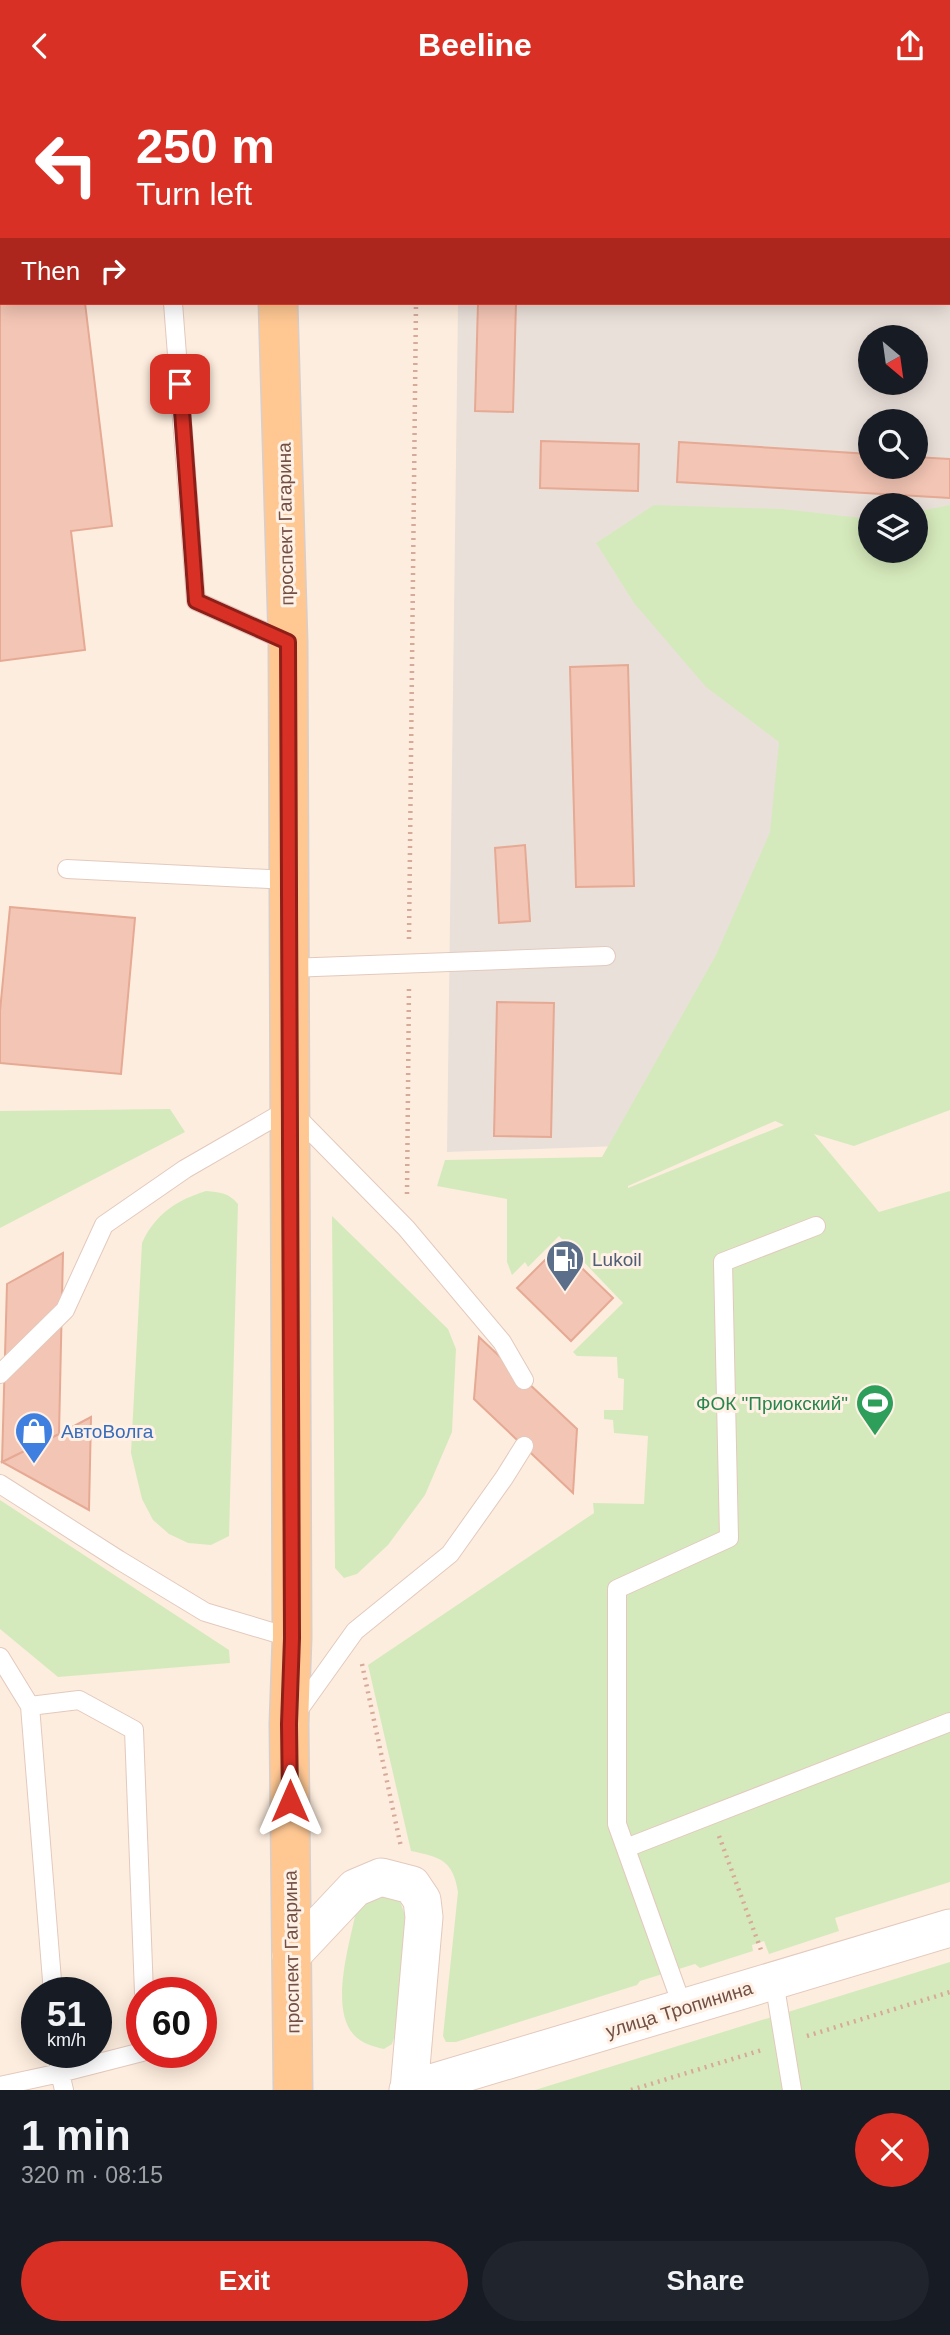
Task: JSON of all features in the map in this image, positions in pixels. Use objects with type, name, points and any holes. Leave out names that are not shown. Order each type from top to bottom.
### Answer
[{"type":"main road","name":"проспект Гагарина","points":[[278,305],[288,642],[292,1638],[289,1724],[293,2090]]},
{"type":"street","points":[[291,1957],[355,1888],[380,1877],[412,1885],[422,1900],[424,1917],[408,2090]]},
{"type":"street","name":"улица Тропинина","points":[[408,2090],[950,1928]]},
{"type":"lane","points":[[173,305],[196,601],[288,642]]},
{"type":"lane","points":[[66,869],[288,880]]},
{"type":"lane","points":[[289,968],[606,956]]},
{"type":"lane","points":[[0,1374],[65,1310],[104,1225],[185,1169],[289,1109],[406,1228],[502,1342],[524,1380]]},
{"type":"lane","points":[[683,2008],[617,1823],[617,1589],[729,1538],[723,1262],[816,1226]]},
{"type":"lane","points":[[289,1724],[355,1631],[450,1554],[524,1446]]},
{"type":"lane","points":[[0,1484],[205,1612],[292,1638]]},
{"type":"lane","points":[[0,1657],[30,1706],[52,1977]]},
{"type":"lane","points":[[30,1706],[79,1700],[134,1730],[143,1977]]},
{"type":"lane","points":[[626,1849],[950,1722]]},
{"type":"lane","points":[[774,1981],[792,2090]]},
{"type":"lane","points":[[0,2086],[62,2081],[126,2058]]},
{"type":"path","points":[[406,1228],[416,305]]},
{"type":"path","points":[[355,1631],[403,1856]]},
{"type":"path","points":[[711,1815],[774,1981]]},
{"type":"shaded area","points":[[458,305],[950,305],[950,533],[620,1146],[447,1152]]},
{"type":"green space","points":[[654,505],[783,509],[858,518],[858,563],[928,563],[928,509],[950,505],[950,1110],[854,1146],[814,1134],[879,1212],[950,1191],[950,1882],[835,1918],[839,1931],[769,1954],[764,1941],[752,1945],[753,1951],[700,1968],[695,1964],[456,2042],[446,2042],[443,2036],[458,1892],[456,1881],[444,1862],[430,1855],[411,1851],[368,1665],[594,1513],[593,1503],[644,1504],[648,1436],[614,1433],[613,1420],[604,1419],[604,1410],[623,1410],[624,1379],[618,1378],[617,1357],[577,1356],[573,1352],[623,1303],[559,1236],[528,1267],[525,1262],[512,1275],[507,1262],[507,1199],[437,1186],[445,1160],[602,1157],[716,955],[770,832],[779,742],[706,687],[634,603],[596,543]],"holes":[[[775,1121],[784,1125],[628,1188]]]},
{"type":"green space","points":[[170,1109],[185,1132],[0,1228],[0,1111]]},
{"type":"green space","points":[[206,1191],[224,1194],[238,1204],[229,1536],[211,1545],[188,1543],[169,1534],[153,1520],[142,1499],[131,1453],[142,1243],[153,1224],[168,1209]]},
{"type":"green space","points":[[332,1216],[448,1329],[456,1349],[452,1432],[425,1495],[388,1545],[357,1574],[344,1578],[335,1568]]},
{"type":"green space","points":[[0,1500],[229,1650],[230,1663],[58,1677],[0,1629]]},
{"type":"green space","points":[[393,1893],[400,1901],[405,1915],[395,2035],[392,2044],[384,2049],[372,2046],[354,2035],[343,2009],[342,1992],[346,1957],[361,1898]]},
{"type":"green space","points":[[950,1962],[950,2090],[535,2090]]},
{"type":"building","points":[[0,305],[85,305],[112,526],[71,531],[85,650],[0,661]]},
{"type":"building","points":[[478,305],[516,305],[513,412],[475,411]]},
{"type":"building","points":[[541,441],[639,444],[638,491],[540,488]]},
{"type":"building","points":[[679,442],[858,453],[858,479],[928,479],[928,458],[950,459],[950,498],[928,497],[928,493],[865,493],[677,482]]},
{"type":"building","points":[[628,665],[634,886],[576,887],[570,667]]},
{"type":"building","points":[[525,845],[530,921],[499,923],[495,848]]},
{"type":"building","points":[[10,907],[135,918],[121,1074],[0,1063],[0,1011]]},
{"type":"building","points":[[497,1002],[554,1003],[551,1137],[494,1136]]},
{"type":"building","name":"Lukoil","points":[[559,1246],[613,1298],[571,1341],[517,1288]]},
{"type":"building","points":[[63,1253],[59,1434],[2,1462],[7,1284]]},
{"type":"building","points":[[479,1337],[577,1429],[573,1493],[474,1399]]},
{"type":"building","points":[[91,1417],[89,1510],[2,1462],[59,1434]]},
{"type":"place","name":"Lukoil","points":[[565,1293]]},
{"type":"place","name":"ФОК \"Приокский\"","points":[[875,1437]]},
{"type":"place","name":"АвтоВолга","points":[[34,1465]]},
{"type":"route","points":[[180,384],[196,601],[288,642],[292,1638],[290,1801]]}]
